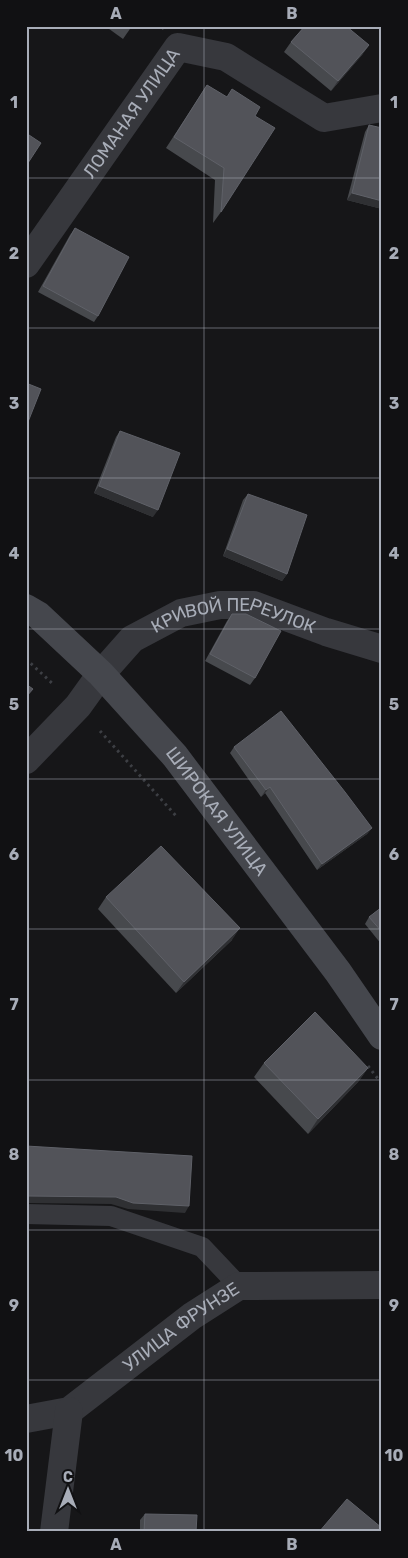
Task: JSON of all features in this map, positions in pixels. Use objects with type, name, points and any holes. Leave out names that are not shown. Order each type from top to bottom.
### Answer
[{"type":"street","name":"ЛОМАНАЯ УЛИЦА","points":[[26,264],[184,37],[226,57],[324,118],[382,108]]},
{"type":"street","name":"КРИВОЙ ПЕРЕУЛОК","points":[[26,760],[78,706],[101,674],[132,640],[181,613],[220,605],[254,605],[326,632],[382,649]]},
{"type":"street","name":"ШИРОКАЯ УЛИЦА","points":[[26,608],[38,616],[101,674],[175,756],[338,972],[382,1036]]},
{"type":"street","name":"УЛИЦА ФРУНЗЕ","points":[[26,1419],[69,1411],[192,1316],[239,1286],[382,1285]]},
{"type":"street","points":[[54,1532],[69,1411]]},
{"type":"lane","points":[[26,1214],[111,1216],[202,1247],[239,1286]]},
{"type":"path","points":[[26,658],[78,706],[178,818]]},
{"type":"path","points":[[364,1060],[382,1084]]},
{"type":"building","points":[[305,26],[346,26],[369,45],[338,81],[291,42]]},
{"type":"building","points":[[207,85],[227,97],[232,89],[260,107],[255,116],[275,128],[221,212],[224,168],[174,137]]},
{"type":"building","points":[[369,125],[382,128],[382,201],[352,193]]},
{"type":"building","points":[[26,133],[41,143],[26,166]]},
{"type":"building","points":[[75,228],[129,257],[98,316],[43,286]]},
{"type":"building","points":[[26,383],[41,389],[26,427]]},
{"type":"building","points":[[120,431],[180,453],[158,510],[99,486]]},
{"type":"building","points":[[248,494],[307,515],[287,574],[227,549]]},
{"type":"building","points":[[232,614],[246,614],[281,631],[255,678],[210,654]]},
{"type":"building","points":[[26,684],[33,689],[26,697]]},
{"type":"building","points":[[281,711],[372,828],[322,864],[270,787],[266,790],[234,747]]},
{"type":"building","points":[[161,846],[240,928],[184,982],[106,897]]},
{"type":"building","points":[[382,907],[382,932],[369,917]]},
{"type":"building","points":[[315,1012],[368,1068],[318,1119],[264,1063]]},
{"type":"building","points":[[26,1146],[192,1156],[189,1206],[133,1203],[116,1197],[26,1196]]},
{"type":"building","points":[[347,1499],[382,1528],[382,1532],[319,1532]]},
{"type":"building","points":[[145,1514],[197,1515],[196,1532],[144,1532]]}]
